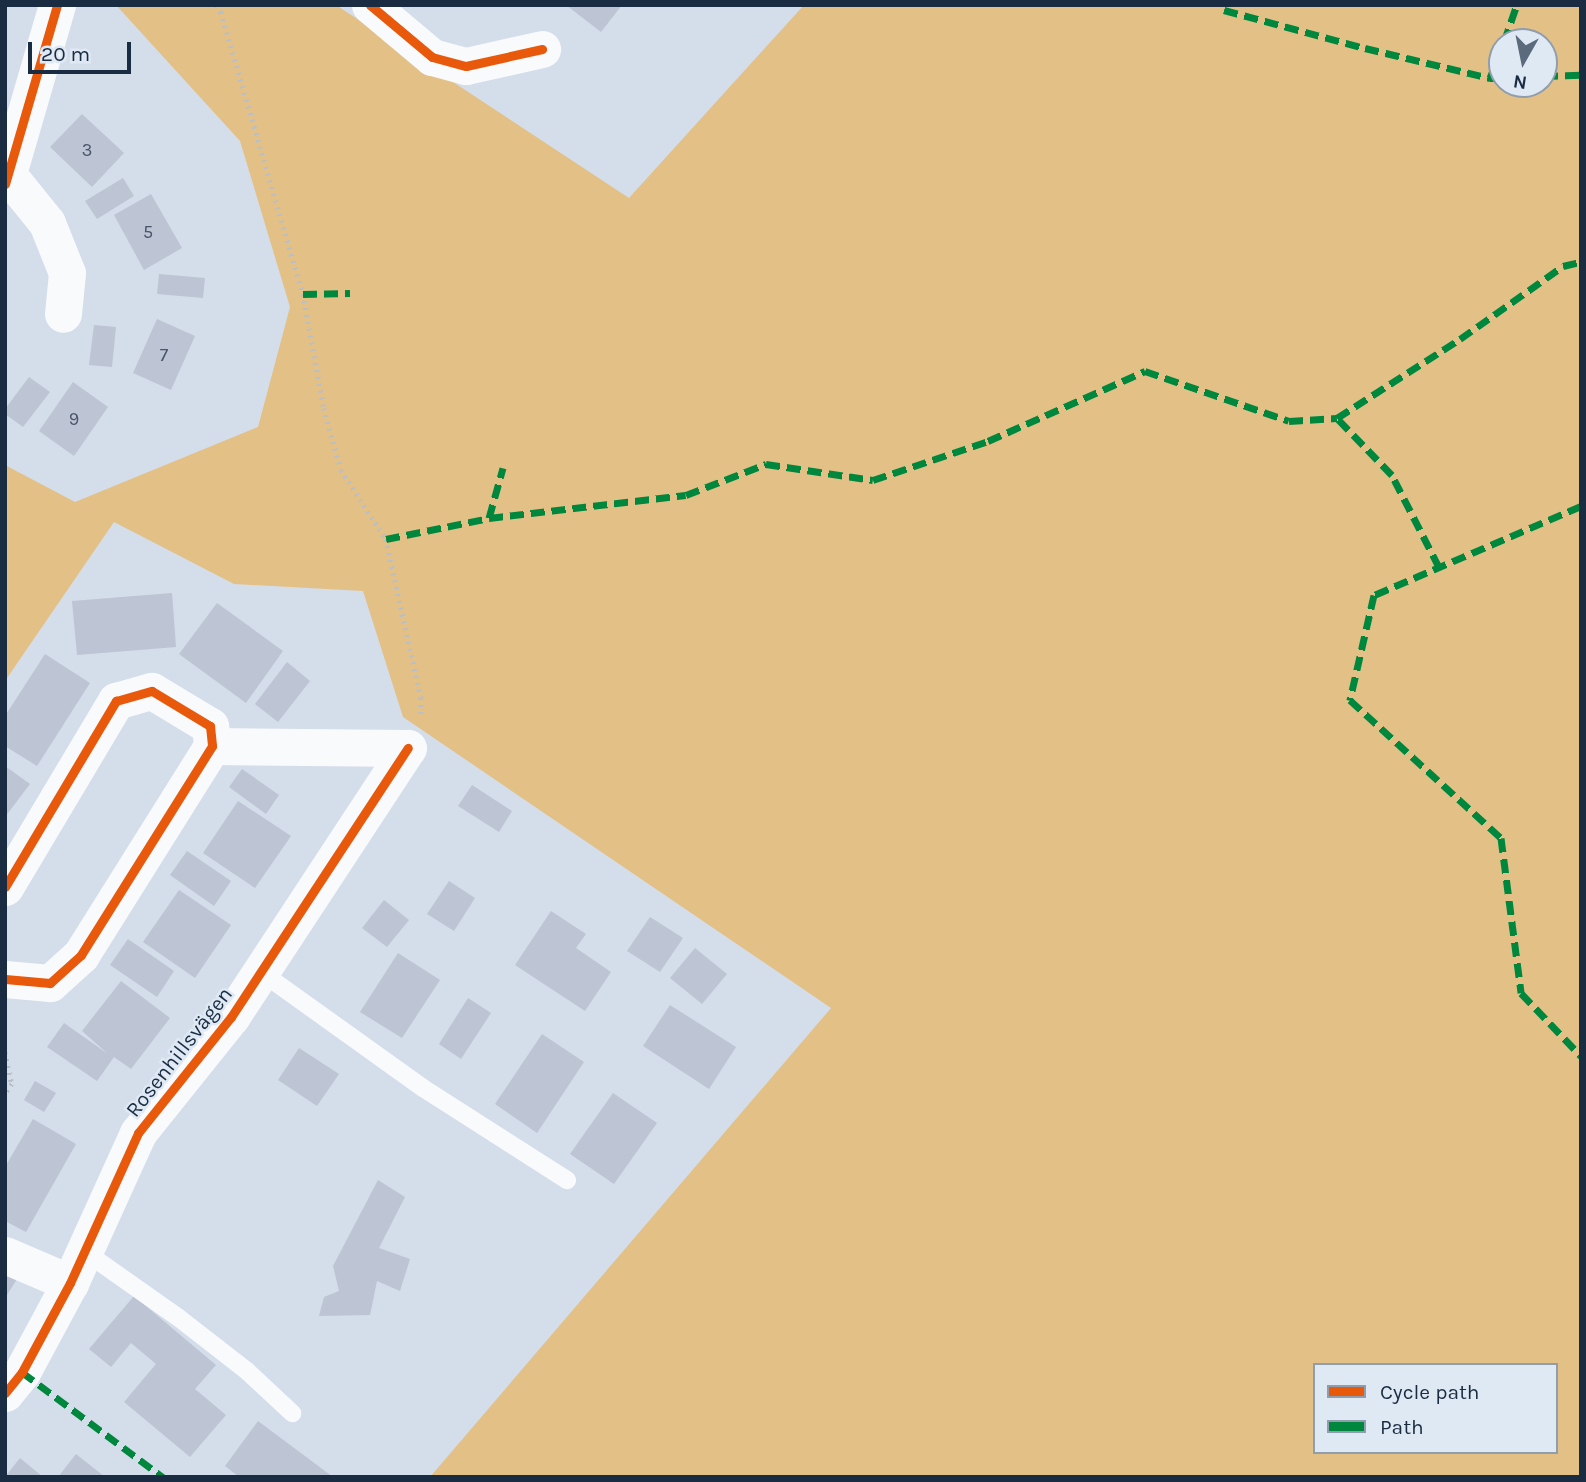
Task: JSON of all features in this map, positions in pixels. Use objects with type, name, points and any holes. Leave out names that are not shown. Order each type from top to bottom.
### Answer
[{"type":"street","points":[[57,5],[7,180],[47,223],[67,273],[63,314]]},
{"type":"street","points":[[370,5],[432,57],[466,66],[541,49]]},
{"type":"street","points":[[5,887],[116,701],[152,691],[210,726],[212,746],[81,955],[50,983],[5,979]]},
{"type":"street","points":[[212,746],[408,748]]},
{"type":"street","name":"Rosenhillsvägen","points":[[5,1393],[22,1372],[77,1267],[138,1133],[231,1017],[408,748]]},
{"type":"street","points":[[5,1255],[77,1267]]},
{"type":"lane","points":[[261,972],[423,1088],[567,1180]]},
{"type":"lane","points":[[77,1267],[180,1318],[247,1371],[292,1413]]},
{"type":"path","points":[[216,5],[221,12],[303,293],[324,408],[341,470],[386,539],[421,698],[421,723],[408,748]]},
{"type":"path","points":[[5,1052],[12,1084],[5,1094]]},
{"type":"shaded area","points":[[116,5],[336,5],[629,198],[804,5],[1581,5],[1581,1477],[430,1477],[831,1008],[403,717],[363,591],[234,584],[114,522],[5,681],[5,465],[75,502],[258,427],[290,307],[240,141]]},
{"type":"building","points":[[566,5],[622,5],[601,32]]},
{"type":"building","points":[[82,114],[124,153],[92,187],[50,147]]},
{"type":"building","points":[[123,178],[134,196],[97,219],[85,201]]},
{"type":"building","points":[[151,194],[182,248],[144,270],[114,215]]},
{"type":"building","points":[[159,274],[205,278],[203,298],[157,294]]},
{"type":"building","points":[[157,319],[195,336],[171,390],[133,373]]},
{"type":"building","points":[[94,325],[116,327],[112,367],[89,365]]},
{"type":"building","points":[[29,377],[50,392],[23,427],[5,414],[5,409]]},
{"type":"building","points":[[73,382],[108,407],[74,456],[39,431]]},
{"type":"building","points":[[172,593],[176,647],[77,655],[72,601]]},
{"type":"building","points":[[217,603],[283,651],[246,703],[179,654]]},
{"type":"building","points":[[45,654],[90,683],[37,766],[5,746],[5,716]]},
{"type":"building","points":[[287,662],[310,681],[278,722],[255,704]]},
{"type":"building","points":[[5,766],[30,784],[5,817]]},
{"type":"building","points":[[242,769],[279,795],[266,814],[229,787]]},
{"type":"building","points":[[472,785],[512,811],[499,832],[458,806]]},
{"type":"building","points":[[238,801],[291,836],[255,888],[203,853]]},
{"type":"building","points":[[187,851],[231,881],[214,906],[170,875]]},
{"type":"building","points":[[449,881],[475,898],[454,931],[427,914]]},
{"type":"building","points":[[179,890],[231,925],[195,978],[143,942]]},
{"type":"building","points":[[384,900],[409,920],[387,947],[362,928]]},
{"type":"building","points":[[551,911],[586,934],[576,948],[611,972],[585,1011],[515,965]]},
{"type":"building","points":[[650,917],[683,938],[660,972],[627,951]]},
{"type":"building","points":[[128,939],[174,971],[157,997],[110,965]]},
{"type":"building","points":[[695,948],[727,974],[702,1004],[670,978]]},
{"type":"building","points":[[398,953],[440,980],[402,1038],[360,1012]]},
{"type":"building","points":[[121,981],[170,1018],[131,1069],[114,1057],[97,1081],[47,1047],[64,1023],[108,1054],[82,1031]]},
{"type":"building","points":[[468,998],[491,1013],[461,1059],[439,1044]]},
{"type":"building","points":[[670,1005],[736,1047],[709,1089],[643,1046]]},
{"type":"building","points":[[542,1034],[584,1062],[537,1133],[495,1104]]},
{"type":"building","points":[[299,1048],[339,1074],[317,1106],[278,1080]]},
{"type":"building","points":[[35,1081],[56,1093],[44,1112],[24,1100]]},
{"type":"building","points":[[613,1093],[657,1123],[614,1184],[570,1154]]},
{"type":"building","points":[[33,1119],[76,1144],[26,1232],[5,1221],[5,1167]]},
{"type":"building","points":[[378,1180],[405,1197],[379,1248],[410,1259],[400,1291],[377,1281],[370,1315],[319,1316],[324,1297],[339,1291],[333,1266]]},
{"type":"building","points":[[5,1268],[19,1276],[5,1298]]},
{"type":"building","points":[[134,1296],[216,1365],[195,1389],[226,1415],[190,1457],[124,1402],[156,1364],[131,1343],[111,1367],[89,1349]]},
{"type":"building","points":[[258,1421],[333,1477],[239,1477],[225,1466]]},
{"type":"building","points":[[76,1454],[105,1477],[58,1477]]},
{"type":"building","points":[[20,1458],[43,1477],[5,1477]]},
{"type":"marked path","points":[[1509,28],[1517,5]]},
{"type":"marked path","points":[[1224,10],[1488,78]]},
{"type":"marked path","points":[[1558,76],[1581,75]]},
{"type":"marked path","points":[[1439,567],[1392,475],[1337,418],[1460,339],[1563,266],[1581,262]]},
{"type":"marked path","points":[[303,294],[350,293]]},
{"type":"marked path","points":[[386,539],[489,518],[686,495],[766,464],[873,480],[988,441],[1145,371],[1289,421],[1337,418]]},
{"type":"marked path","points":[[489,518],[503,468]]},
{"type":"marked path","points":[[1581,506],[1374,595],[1350,700],[1501,838],[1521,993],[1581,1056]]},
{"type":"marked path","points":[[22,1372],[163,1477]]},
{"type":"cycle path","points":[[5,184],[57,5]]},
{"type":"cycle path","points":[[370,5],[432,57],[466,66],[542,49]]},
{"type":"cycle path","points":[[5,887],[116,701],[152,691],[210,726],[212,746],[81,955],[50,983],[5,979]]},
{"type":"cycle path","points":[[5,1393],[22,1372],[70,1283],[138,1133],[231,1017],[408,748]]}]
